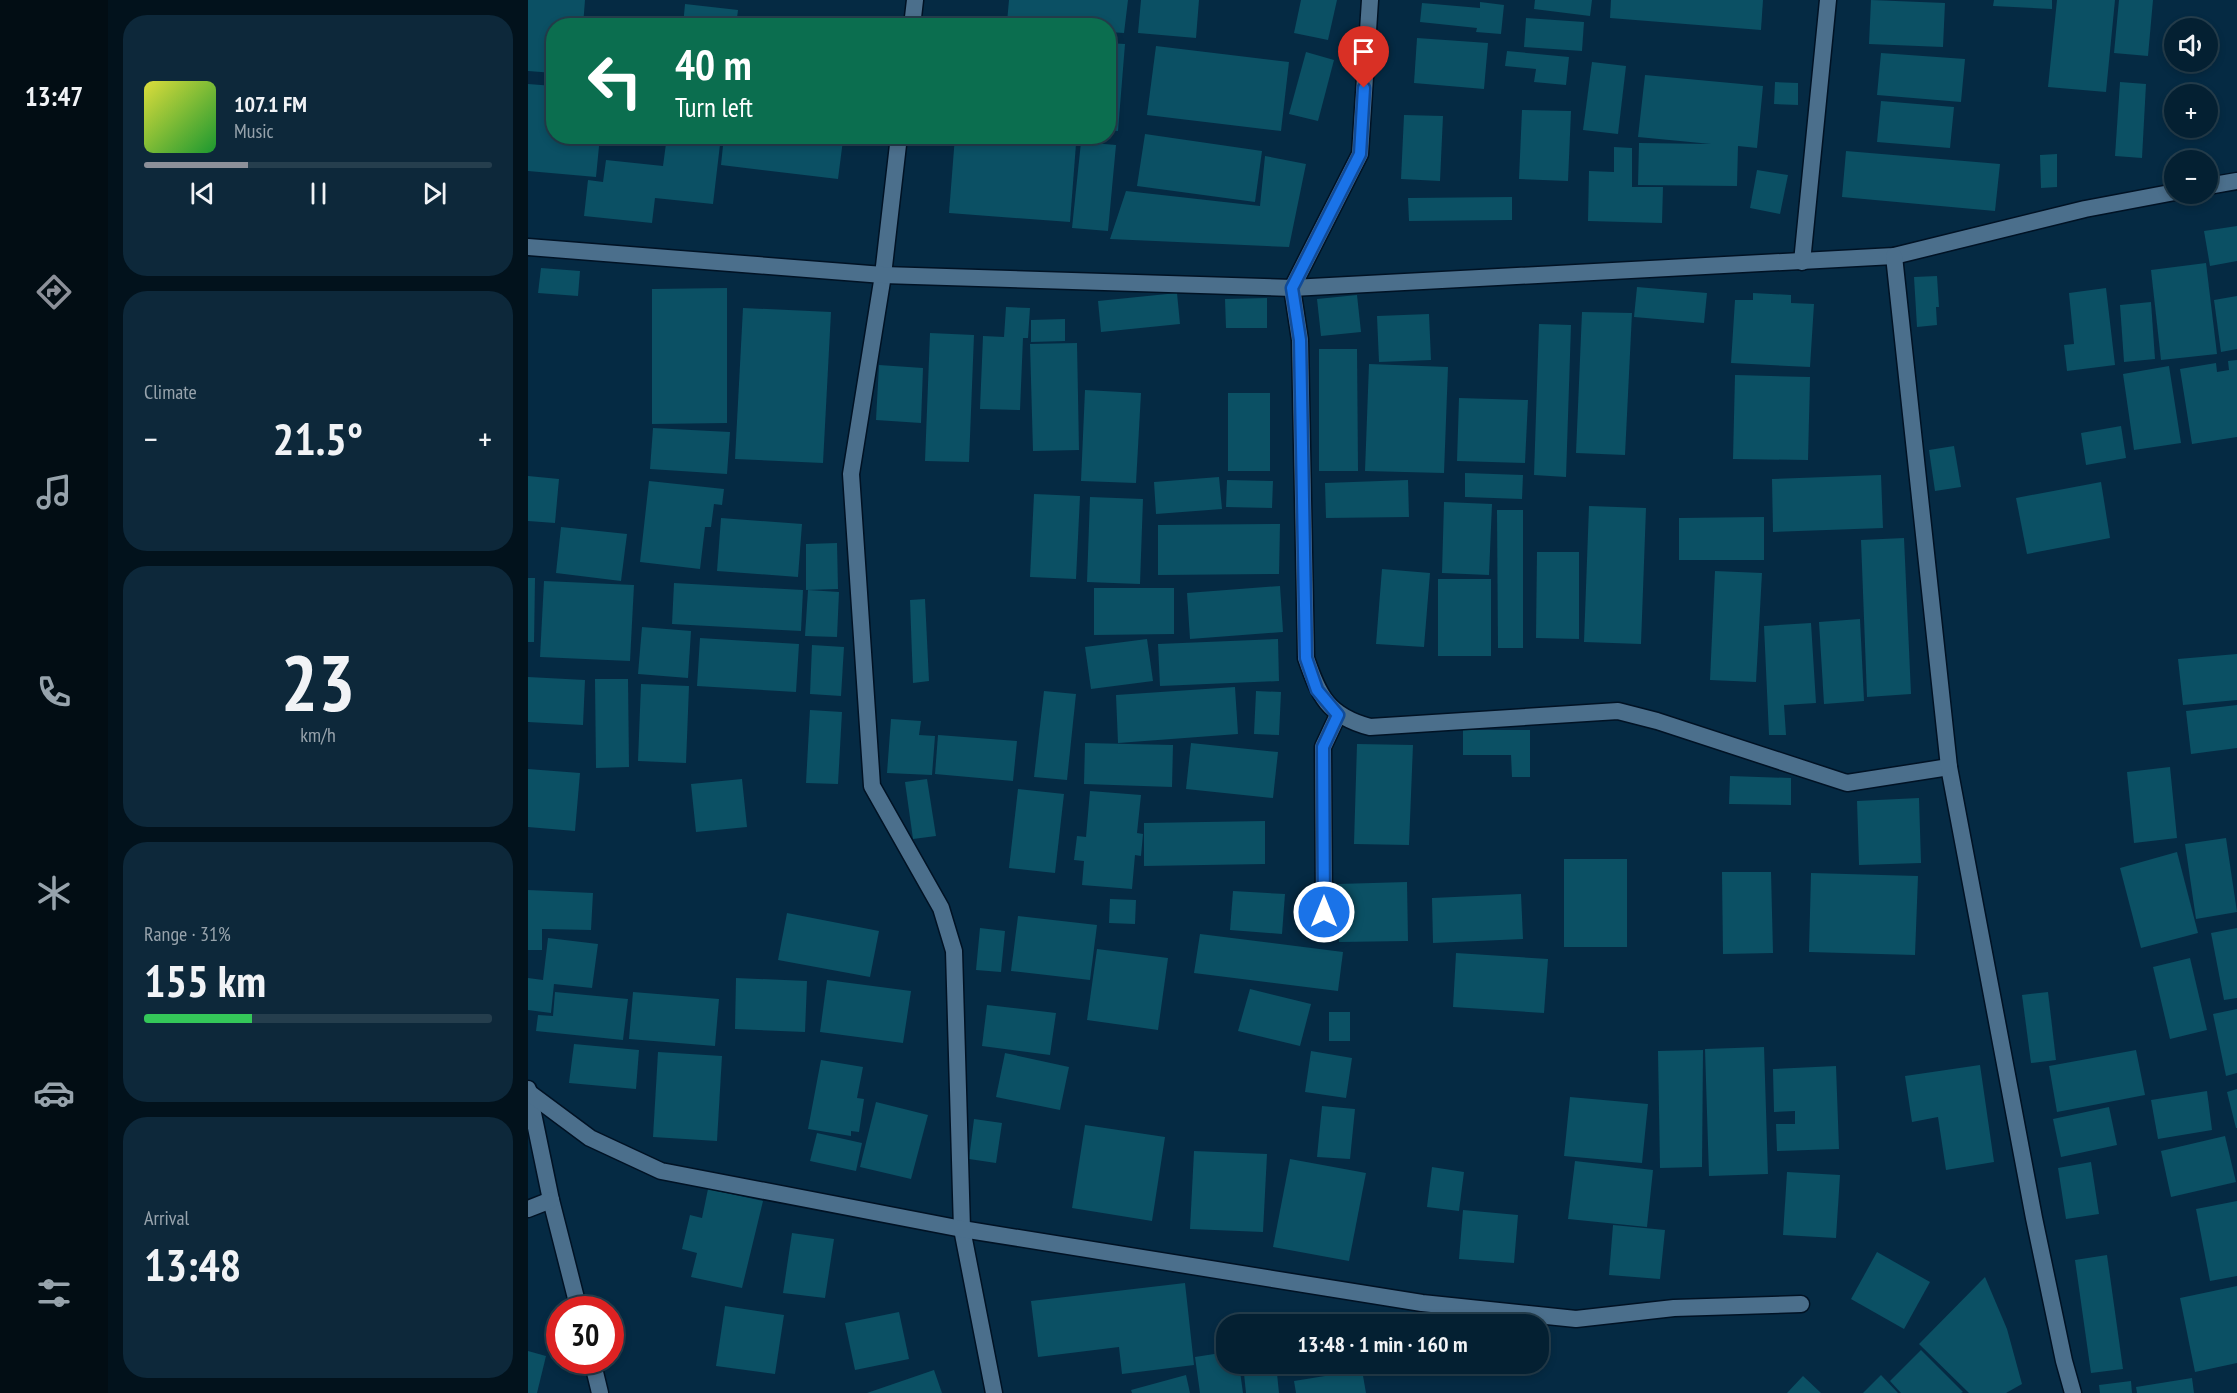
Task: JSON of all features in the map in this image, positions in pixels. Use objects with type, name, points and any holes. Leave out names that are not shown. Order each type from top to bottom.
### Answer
[{"type":"street","points":[[913,18],[915,0]]},
{"type":"street","points":[[1370,0],[1360,154],[1292,288],[1300,340],[1306,658],[1317,690],[1338,715],[1354,723],[1370,727],[1618,711],[1847,783],[1949,767]]},
{"type":"street","points":[[1802,262],[1828,0]]},
{"type":"street","points":[[898,144],[883,275],[851,474],[872,786],[941,908],[954,951],[962,1228],[994,1393]]},
{"type":"street","points":[[2218,184],[2237,181]]},
{"type":"street","points":[[528,247],[883,275],[1292,288],[1894,256],[2085,209],[2164,194]]},
{"type":"street","points":[[1894,256],[1949,767],[2034,1218],[2064,1361],[2073,1393]]},
{"type":"street","points":[[1324,912],[1323,747],[1338,715]]},
{"type":"street","points":[[528,1091],[590,1138],[661,1171],[962,1228],[1422,1303],[1576,1319],[1674,1308],[1801,1304]]},
{"type":"street","points":[[528,1091],[551,1200],[575,1296]]},
{"type":"street","points":[[528,1209],[551,1200]]},
{"type":"street","points":[[595,1374],[600,1393]]},
{"type":"building","points":[[528,0],[585,0],[584,18],[546,18],[546,72],[528,71]]},
{"type":"building","points":[[1009,0],[1128,0],[1124,33],[1116,32],[1116,18],[1007,18]]},
{"type":"building","points":[[1141,0],[1199,0],[1196,38],[1138,33]]},
{"type":"building","points":[[1301,0],[1337,0],[1328,40],[1294,33]]},
{"type":"building","points":[[1535,0],[1592,0],[1590,16],[1534,9]]},
{"type":"building","points":[[1611,0],[1763,0],[1761,30],[1610,18]]},
{"type":"building","points":[[1871,0],[1945,3],[1943,47],[1869,44]]},
{"type":"building","points":[[1994,0],[2052,0],[2052,9],[1993,6]]},
{"type":"building","points":[[2057,0],[2115,0],[2106,92],[2048,87]]},
{"type":"building","points":[[2119,0],[2153,0],[2148,56],[2114,53]]},
{"type":"building","points":[[1480,2],[1504,5],[1501,34],[1476,32],[1477,28],[1420,22],[1422,3],[1480,8]]},
{"type":"building","points":[[685,4],[738,10],[737,18],[684,18]]},
{"type":"building","points":[[1526,18],[1584,22],[1582,51],[1524,47]]},
{"type":"building","points":[[1417,38],[1488,43],[1484,89],[1414,83]]},
{"type":"building","points":[[1116,43],[1125,44],[1118,131],[1116,131]]},
{"type":"building","points":[[1156,46],[1289,62],[1281,131],[1147,115]]},
{"type":"building","points":[[1507,51],[1569,57],[1566,85],[1534,82],[1536,69],[1505,66]]},
{"type":"building","points":[[1306,52],[1334,60],[1318,121],[1289,114]]},
{"type":"building","points":[[1881,53],[1965,59],[1961,102],[1877,95]]},
{"type":"building","points":[[1592,62],[1626,66],[1618,134],[1583,130]]},
{"type":"building","points":[[1645,75],[1763,86],[1757,148],[1738,146],[1737,186],[1638,185],[1639,143],[1711,144],[1638,137]]},
{"type":"building","points":[[1775,82],[1798,83],[1798,105],[1774,104]]},
{"type":"building","points":[[2120,82],[2146,84],[2142,158],[2115,156]]},
{"type":"building","points":[[528,84],[546,85],[546,144],[599,144],[596,177],[528,171]]},
{"type":"building","points":[[1881,101],[1954,107],[1950,148],[1877,142]]},
{"type":"building","points":[[1522,110],[1571,111],[1568,181],[1519,179]]},
{"type":"building","points":[[1404,115],[1443,116],[1440,181],[1401,179]]},
{"type":"building","points":[[1145,134],[1262,151],[1255,202],[1137,186]]},
{"type":"building","points":[[666,144],[720,144],[713,204],[655,198],[652,223],[584,216],[588,180],[603,182],[606,160],[663,166]]},
{"type":"building","points":[[723,144],[842,144],[838,179],[721,165]]},
{"type":"building","points":[[954,144],[1076,144],[1070,222],[949,213]]},
{"type":"building","points":[[1081,144],[1116,145],[1108,231],[1072,228]]},
{"type":"building","points":[[1614,147],[1632,148],[1632,187],[1663,187],[1662,223],[1588,221],[1589,171],[1614,172]]},
{"type":"building","points":[[1846,151],[2000,164],[1995,211],[1842,197]]},
{"type":"building","points":[[2057,154],[2057,187],[2041,188],[2040,155]]},
{"type":"building","points":[[1265,156],[1306,164],[1289,247],[1110,239],[1126,191],[1260,206]]},
{"type":"building","points":[[1757,170],[1788,175],[1780,214],[1750,208]]},
{"type":"building","points":[[1512,197],[1512,220],[1409,221],[1408,198]]},
{"type":"building","points":[[2237,226],[2237,261],[2210,266],[2204,231]]},
{"type":"building","points":[[2206,263],[2217,354],[2161,360],[2151,270]]},
{"type":"building","points":[[541,268],[580,271],[578,296],[538,293]]},
{"type":"building","points":[[1937,276],[1939,307],[1936,307],[1937,325],[1917,327],[1914,277]]},
{"type":"building","points":[[1637,287],[1707,293],[1704,323],[1634,317]]},
{"type":"building","points":[[727,288],[727,423],[652,424],[652,289]]},
{"type":"building","points":[[2106,288],[2115,365],[2067,371],[2064,345],[2074,344],[2069,293]]},
{"type":"building","points":[[1177,293],[1180,324],[1101,332],[1098,301]]},
{"type":"building","points":[[1753,293],[1791,295],[1791,303],[1814,304],[1810,367],[1731,363],[1735,300],[1753,300]]},
{"type":"building","points":[[1357,295],[1361,332],[1321,336],[1317,299]]},
{"type":"building","points":[[2237,296],[2237,349],[2221,352],[2214,300]]},
{"type":"building","points":[[1267,298],[1267,328],[1226,328],[1225,299]]},
{"type":"building","points":[[2151,302],[2155,359],[2124,362],[2120,305]]},
{"type":"building","points":[[1006,307],[1030,308],[1028,338],[1023,338],[1020,410],[980,409],[983,336],[1004,337]]},
{"type":"building","points":[[743,308],[831,312],[823,463],[735,459]]},
{"type":"building","points":[[1582,312],[1632,313],[1625,455],[1576,453]]},
{"type":"building","points":[[1429,314],[1431,360],[1379,362],[1377,316]]},
{"type":"building","points":[[1065,319],[1065,341],[1031,342],[1031,320]]},
{"type":"building","points":[[1539,324],[1571,325],[1566,477],[1534,475]]},
{"type":"building","points":[[930,333],[974,335],[969,462],[925,461]]},
{"type":"building","points":[[1077,343],[1079,450],[1033,451],[1030,344]]},
{"type":"building","points":[[1319,349],[1357,349],[1358,471],[1319,471]]},
{"type":"building","points":[[2237,360],[2237,437],[2192,444],[2180,369],[2216,363],[2217,372],[2229,370],[2228,361]]},
{"type":"building","points":[[1369,364],[1448,367],[1444,473],[1365,471]]},
{"type":"building","points":[[879,365],[923,368],[921,423],[876,420]]},
{"type":"building","points":[[2169,366],[2181,443],[2134,450],[2123,374]]},
{"type":"building","points":[[1735,375],[1810,377],[1808,460],[1733,459]]},
{"type":"building","points":[[1085,390],[1141,393],[1136,483],[1081,481]]},
{"type":"building","points":[[1228,393],[1270,393],[1270,471],[1228,471]]},
{"type":"building","points":[[1459,398],[1528,400],[1525,463],[1457,461]]},
{"type":"building","points":[[2121,426],[2126,458],[2086,465],[2081,433]]},
{"type":"building","points":[[653,428],[730,432],[727,474],[650,469]]},
{"type":"building","points":[[1954,446],[1961,487],[1935,491],[1929,450]]},
{"type":"building","points":[[1465,473],[1523,475],[1522,499],[1465,497]]},
{"type":"building","points":[[1881,475],[1883,528],[1773,532],[1772,479]]},
{"type":"building","points":[[528,476],[559,479],[555,523],[528,521]]},
{"type":"building","points":[[1219,477],[1222,509],[1156,514],[1154,482]]},
{"type":"building","points":[[1227,480],[1273,481],[1272,508],[1226,507]]},
{"type":"building","points":[[1408,480],[1409,517],[1326,518],[1325,483]]},
{"type":"building","points":[[649,481],[724,489],[722,505],[714,504],[711,527],[705,527],[700,569],[640,562]]},
{"type":"building","points":[[2101,482],[2110,538],[2027,554],[2016,498]]},
{"type":"building","points":[[1034,494],[1080,496],[1076,579],[1030,577]]},
{"type":"building","points":[[1090,497],[1143,499],[1140,584],[1087,582]]},
{"type":"building","points":[[1444,502],[1492,504],[1489,575],[1442,573]]},
{"type":"building","points":[[1589,506],[1646,508],[1641,644],[1584,642]]},
{"type":"building","points":[[1497,510],[1523,510],[1523,648],[1498,648]]},
{"type":"building","points":[[1764,517],[1764,560],[1679,560],[1679,518]]},
{"type":"building","points":[[721,518],[802,524],[798,577],[717,571]]},
{"type":"building","points":[[1280,524],[1279,574],[1158,575],[1158,525]]},
{"type":"building","points":[[561,527],[627,534],[621,581],[556,573]]},
{"type":"building","points":[[1904,538],[1911,694],[1867,697],[1861,540]]},
{"type":"building","points":[[837,543],[838,589],[806,590],[806,544]]},
{"type":"building","points":[[1537,552],[1579,552],[1579,639],[1536,638]]},
{"type":"building","points":[[1382,569],[1430,573],[1424,647],[1376,644]]},
{"type":"building","points":[[1715,571],[1762,573],[1756,682],[1710,680]]},
{"type":"building","points":[[528,578],[535,578],[534,642],[528,642]]},
{"type":"building","points":[[1438,579],[1491,579],[1491,656],[1438,656]]},
{"type":"building","points":[[544,581],[634,585],[630,661],[540,657]]},
{"type":"building","points":[[674,583],[803,590],[801,631],[672,624]]},
{"type":"building","points":[[1280,586],[1283,632],[1190,639],[1187,593]]},
{"type":"building","points":[[1094,588],[1174,588],[1174,634],[1094,635]]},
{"type":"building","points":[[808,590],[839,592],[837,637],[805,636]]},
{"type":"building","points":[[925,599],[929,681],[913,683],[910,600]]},
{"type":"building","points":[[1860,619],[1864,701],[1824,704],[1819,622]]},
{"type":"building","points":[[1811,623],[1816,703],[1784,705],[1786,735],[1769,735],[1764,626]]},
{"type":"building","points":[[642,627],[691,631],[688,678],[638,674]]},
{"type":"building","points":[[700,638],[799,644],[796,692],[697,686]]},
{"type":"building","points":[[1147,639],[1153,681],[1091,689],[1085,647]]},
{"type":"building","points":[[1278,639],[1279,681],[1160,686],[1158,644]]},
{"type":"building","points":[[812,645],[844,647],[841,696],[810,694]]},
{"type":"building","points":[[2237,654],[2237,700],[2183,705],[2178,659]]},
{"type":"building","points":[[528,677],[585,680],[583,725],[528,722]]},
{"type":"building","points":[[595,679],[628,679],[629,767],[596,768]]},
{"type":"building","points":[[641,684],[689,686],[686,763],[638,761]]},
{"type":"building","points":[[1235,687],[1238,734],[1118,743],[1116,695]]},
{"type":"building","points":[[1044,691],[1076,694],[1067,780],[1034,777]]},
{"type":"building","points":[[1256,691],[1281,692],[1279,735],[1254,734]]},
{"type":"building","points":[[2237,705],[2237,748],[2191,754],[2186,711]]},
{"type":"building","points":[[810,710],[842,712],[838,784],[806,783]]},
{"type":"building","points":[[891,719],[921,721],[919,735],[935,736],[932,775],[887,773]]},
{"type":"building","points":[[1463,730],[1530,730],[1530,777],[1512,777],[1511,755],[1463,755]]},
{"type":"building","points":[[938,735],[1017,741],[1013,781],[935,774]]},
{"type":"building","points":[[1085,743],[1173,745],[1172,787],[1084,784]]},
{"type":"building","points":[[1191,743],[1278,752],[1273,798],[1186,789]]},
{"type":"building","points":[[1357,744],[1413,745],[1409,845],[1354,844]]},
{"type":"building","points":[[2170,767],[2177,838],[2134,843],[2127,772]]},
{"type":"building","points":[[528,769],[580,773],[575,831],[528,827]]},
{"type":"building","points":[[1730,776],[1791,778],[1791,805],[1729,804]]},
{"type":"building","points":[[742,779],[747,827],[696,832],[691,784]]},
{"type":"building","points":[[927,779],[936,836],[913,839],[905,782]]},
{"type":"building","points":[[1018,789],[1064,794],[1055,873],[1009,868]]},
{"type":"building","points":[[1090,791],[1141,795],[1137,833],[1143,834],[1141,856],[1135,855],[1132,889],[1082,885],[1084,861],[1074,860],[1077,836],[1086,837]]},
{"type":"building","points":[[1919,798],[1921,863],[1859,865],[1857,801]]},
{"type":"building","points":[[1265,821],[1265,864],[1144,866],[1144,823]]},
{"type":"building","points":[[2226,838],[2237,912],[2196,919],[2185,844]]},
{"type":"building","points":[[2177,852],[2198,933],[2141,948],[2120,868]]},
{"type":"building","points":[[1564,859],[1627,859],[1627,947],[1564,947]]},
{"type":"building","points":[[1722,872],[1771,872],[1773,953],[1723,954]]},
{"type":"building","points":[[1811,873],[1918,876],[1915,955],[1809,952]]},
{"type":"building","points":[[1407,882],[1408,941],[1339,942],[1338,884]]},
{"type":"building","points":[[528,890],[593,893],[591,930],[542,929],[542,950],[528,950]]},
{"type":"building","points":[[1233,891],[1285,894],[1282,934],[1230,930]]},
{"type":"building","points":[[1521,894],[1523,939],[1433,943],[1432,898]]},
{"type":"building","points":[[1110,899],[1136,900],[1135,924],[1109,923]]},
{"type":"building","points":[[787,913],[879,931],[870,977],[778,960]]},
{"type":"building","points":[[1018,916],[1097,925],[1090,980],[1011,971]]},
{"type":"building","points":[[980,928],[1005,931],[1001,972],[976,970]]},
{"type":"building","points":[[2237,928],[2237,998],[2224,1000],[2211,933]]},
{"type":"building","points":[[1200,934],[1343,952],[1338,991],[1194,973]]},
{"type":"building","points":[[548,938],[598,944],[592,988],[554,984],[551,1013],[528,1010],[528,978],[543,980]]},
{"type":"building","points":[[1097,949],[1168,958],[1158,1030],[1087,1020]]},
{"type":"building","points":[[1456,953],[1548,959],[1544,1013],[1453,1007]]},
{"type":"building","points":[[2190,958],[2207,1030],[2170,1039],[2153,967]]},
{"type":"building","points":[[736,978],[807,981],[805,1032],[735,1029]]},
{"type":"building","points":[[827,980],[911,991],[903,1043],[820,1032]]},
{"type":"building","points":[[1250,989],[1311,1004],[1300,1046],[1238,1031]]},
{"type":"building","points":[[555,992],[628,999],[623,1040],[536,1031],[538,1015],[553,1016]]},
{"type":"building","points":[[633,992],[719,999],[715,1046],[629,1039]]},
{"type":"building","points":[[2048,992],[2056,1060],[2031,1063],[2022,995]]},
{"type":"building","points":[[987,1005],[1056,1013],[1050,1055],[982,1046]]},
{"type":"building","points":[[2237,1009],[2237,1073],[2226,1076],[2213,1014]]},
{"type":"building","points":[[1329,1012],[1350,1012],[1350,1041],[1329,1041]]},
{"type":"building","points":[[574,1044],[639,1050],[636,1089],[569,1083]]},
{"type":"building","points":[[1764,1047],[1768,1174],[1709,1176],[1705,1049]]},
{"type":"building","points":[[1703,1050],[1702,1167],[1660,1168],[1658,1051]]},
{"type":"building","points":[[2136,1050],[2145,1095],[2057,1112],[2049,1066]]},
{"type":"building","points":[[1311,1051],[1352,1058],[1346,1098],[1305,1092]]},
{"type":"building","points":[[658,1052],[722,1056],[717,1141],[653,1137]]},
{"type":"building","points":[[1005,1053],[1069,1067],[1060,1110],[996,1097]]},
{"type":"building","points":[[821,1060],[863,1067],[857,1098],[864,1099],[859,1132],[851,1131],[851,1136],[808,1129]]},
{"type":"building","points":[[1980,1065],[1994,1162],[1946,1170],[1938,1117],[1912,1122],[1905,1076]]},
{"type":"building","points":[[1836,1066],[1839,1149],[1777,1151],[1776,1124],[1795,1124],[1795,1111],[1774,1112],[1773,1069]]},
{"type":"building","points":[[2237,1089],[2237,1128],[2236,1128],[2227,1092]]},
{"type":"building","points":[[2207,1091],[2212,1130],[2158,1139],[2151,1100]]},
{"type":"building","points":[[1570,1097],[1648,1104],[1642,1163],[1564,1156]]},
{"type":"building","points":[[876,1102],[928,1115],[911,1179],[860,1167]]},
{"type":"building","points":[[1322,1106],[1355,1109],[1350,1159],[1317,1157]]},
{"type":"building","points":[[2109,1107],[2117,1145],[2061,1157],[2053,1119]]},
{"type":"building","points":[[974,1119],[1002,1123],[996,1163],[969,1159]]},
{"type":"building","points":[[1085,1125],[1165,1137],[1152,1221],[1072,1208]]},
{"type":"building","points":[[817,1133],[862,1143],[856,1171],[810,1161]]},
{"type":"building","points":[[2225,1136],[2236,1182],[2171,1197],[2161,1151]]},
{"type":"building","points":[[1194,1151],[1267,1154],[1263,1232],[1190,1229]]},
{"type":"building","points":[[1290,1159],[1366,1173],[1349,1261],[1273,1247]]},
{"type":"building","points":[[1575,1161],[1653,1170],[1647,1227],[1568,1219]]},
{"type":"building","points":[[2091,1162],[2099,1214],[2066,1219],[2058,1168]]},
{"type":"building","points":[[1432,1167],[1464,1172],[1459,1211],[1427,1207]]},
{"type":"building","points":[[1787,1172],[1840,1175],[1836,1238],[1783,1235]]},
{"type":"building","points":[[708,1189],[763,1201],[742,1288],[691,1277],[697,1253],[682,1249],[690,1215],[702,1218]]},
{"type":"building","points":[[2237,1201],[2237,1276],[2210,1281],[2196,1209]]},
{"type":"building","points":[[1463,1210],[1518,1215],[1514,1263],[1459,1259]]},
{"type":"building","points":[[1613,1225],[1665,1230],[1660,1279],[1609,1275]]},
{"type":"building","points":[[792,1233],[834,1239],[825,1298],[783,1293]]},
{"type":"building","points":[[1877,1252],[1930,1282],[1904,1329],[1851,1299]]},
{"type":"building","points":[[2107,1255],[2123,1369],[2091,1373],[2075,1260]]},
{"type":"building","points":[[1985,1277],[2007,1329],[2022,1384],[2006,1393],[1969,1393],[1919,1344]]},
{"type":"building","points":[[1185,1283],[1194,1365],[1122,1374],[1119,1347],[1038,1357],[1031,1301]]},
{"type":"building","points":[[2237,1286],[2237,1363],[2195,1372],[2180,1298]]},
{"type":"building","points":[[725,1306],[784,1315],[775,1374],[716,1366]]},
{"type":"building","points":[[899,1312],[909,1359],[855,1370],[845,1323]]},
{"type":"building","points":[[1921,1350],[1963,1392],[1901,1393],[1890,1381]]},
{"type":"building","points":[[528,1351],[546,1356],[537,1393],[528,1393]]},
{"type":"building","points":[[1216,1354],[1216,1374],[1240,1374],[1243,1393],[1200,1393],[1195,1357]]},
{"type":"building","points":[[934,1370],[942,1393],[867,1393]]},
{"type":"building","points":[[1244,1374],[1277,1374],[1279,1393],[1246,1393]]},
{"type":"building","points":[[1337,1374],[1363,1374],[1366,1393],[1296,1393],[1294,1381]]},
{"type":"building","points":[[1186,1375],[1190,1393],[1132,1393],[1131,1390]]},
{"type":"building","points":[[1881,1375],[1898,1393],[1863,1393]]},
{"type":"building","points":[[1803,1376],[1821,1393],[1787,1393]]},
{"type":"building","points":[[2192,1378],[2194,1393],[2137,1393],[2136,1387]]},
{"type":"building","points":[[2131,1381],[2132,1393],[2100,1393],[2099,1385]]},
{"type":"route","points":[[1324,912],[1323,747],[1338,715],[1317,690],[1306,658],[1300,340],[1292,288],[1360,154],[1364,88]]}]
